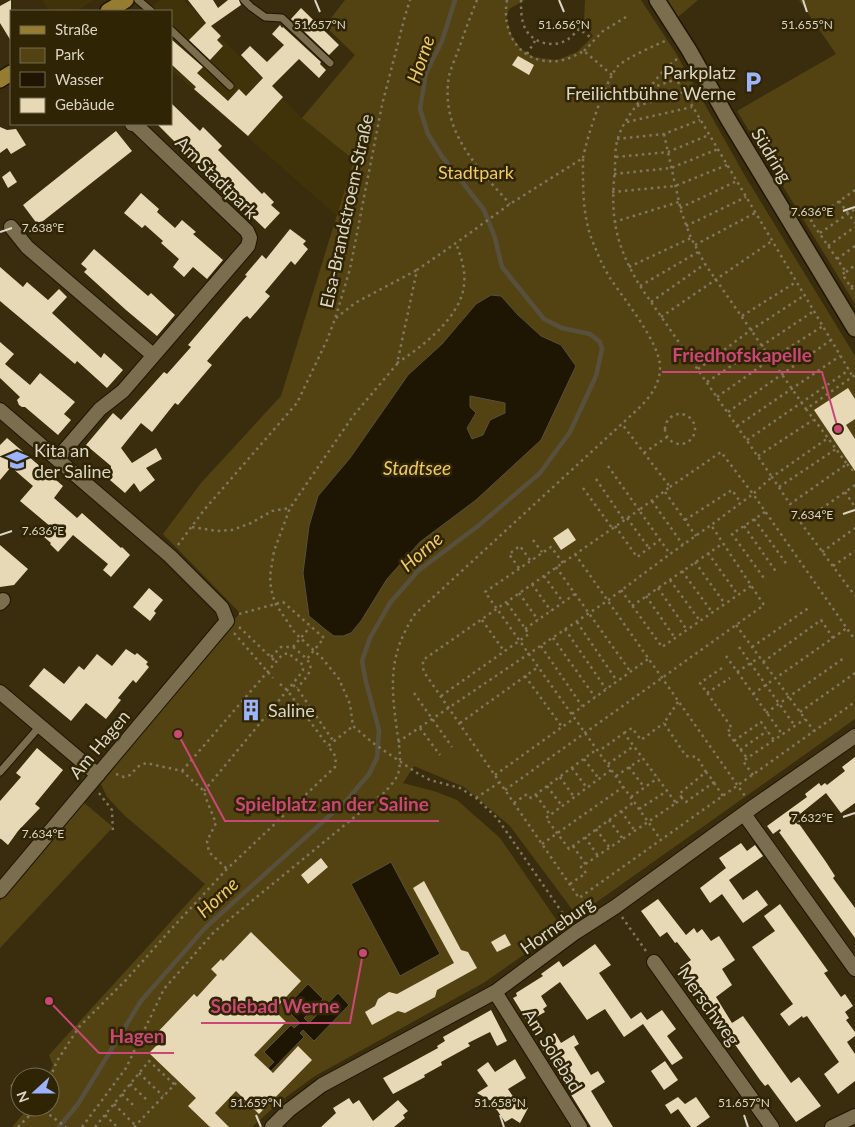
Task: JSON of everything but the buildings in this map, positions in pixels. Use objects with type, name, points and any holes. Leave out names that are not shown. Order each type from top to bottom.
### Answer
[{"type":"main road","points":[[110,10],[126,0]]},
{"type":"street","name":"Südring","points":[[657,0],[689,50],[728,119],[855,329]]},
{"type":"street","name":"Am Stadtpark","points":[[57,458],[100,409],[122,392],[248,246],[250,238],[247,231],[136,125]]},
{"type":"street","points":[[11,227],[27,247],[153,355]]},
{"type":"street","points":[[0,410],[170,556],[222,608],[226,621]]},
{"type":"street","name":"Am Hagen","points":[[0,891],[102,776],[226,621]]},
{"type":"street","points":[[0,692],[102,776]]},
{"type":"street","name":"Horneburg","points":[[272,1127],[289,1110],[322,1085],[495,992],[576,932],[615,907],[855,736]]},
{"type":"street","points":[[748,811],[855,969]]},
{"type":"street","name":"Merschweg","points":[[654,962],[772,1127]]},
{"type":"street","name":"Am Solebad","points":[[495,992],[580,1127]]},
{"type":"street","points":[[832,1127],[855,1116]]},
{"type":"lane","points":[[138,0],[150,10]]},
{"type":"lane","points":[[244,0],[265,16],[282,18],[330,64]]},
{"type":"lane","points":[[172,31],[230,86]]},
{"type":"lane","points":[[0,772],[40,726]]},
{"type":"path","name":"Elsa-Brandstroem-Straße","points":[[170,556],[204,510],[297,403],[335,319],[350,269],[382,105],[410,0]]},
{"type":"path","points":[[477,0],[449,75],[448,113],[454,130],[480,170],[510,204]]},
{"type":"path","points":[[507,0],[505,21],[508,33],[514,43],[527,54],[549,61],[560,60],[584,51],[593,39],[603,31],[626,18]]},
{"type":"path","points":[[521,0],[522,19],[527,32],[535,41],[548,44],[561,43],[579,29],[593,39]]},
{"type":"path","points":[[82,1127],[126,1068],[164,989],[214,932],[384,792],[398,774],[398,742],[392,691],[393,675],[398,648],[415,614],[622,424],[652,393],[658,384],[660,366],[655,347],[609,276],[594,246],[585,217],[582,195],[583,158],[594,119],[612,76],[619,66],[679,34]]},
{"type":"path","points":[[527,54],[535,41]]},
{"type":"path","points":[[689,50],[668,65],[649,88],[617,139],[612,192],[614,222],[619,244],[629,268],[640,286],[790,504],[847,464]]},
{"type":"path","points":[[584,51],[612,76]]},
{"type":"path","points":[[668,65],[840,356],[854,376],[806,409]]},
{"type":"path","points":[[649,88],[677,79]]},
{"type":"path","points":[[636,106],[684,92]]},
{"type":"path","points":[[626,122],[693,107]]},
{"type":"path","points":[[617,139],[664,134],[700,120]]},
{"type":"path","points":[[664,134],[680,208],[698,252],[813,419],[855,473]]},
{"type":"path","points":[[616,156],[668,152],[709,134]]},
{"type":"path","points":[[614,174],[672,168],[718,149]]},
{"type":"path","points":[[335,319],[355,304],[417,270],[456,244],[501,210],[583,158]]},
{"type":"path","points":[[612,192],[675,186],[727,164]]},
{"type":"path","points":[[680,208],[737,181]]},
{"type":"path","points":[[846,272],[811,221],[855,190]]},
{"type":"path","points":[[686,226],[746,197]]},
{"type":"path","points":[[839,201],[855,223]]},
{"type":"path","points":[[614,222],[679,202]]},
{"type":"path","points":[[820,233],[855,209]]},
{"type":"path","points":[[695,245],[756,213]]},
{"type":"path","points":[[828,246],[855,227]]},
{"type":"path","points":[[629,268],[691,238]]},
{"type":"path","points":[[661,317],[772,241]]},
{"type":"path","points":[[456,244],[463,271],[464,284],[461,300],[428,340],[397,364],[353,416],[290,508],[274,551],[270,576],[271,589],[275,603],[300,639],[322,658],[346,691],[353,726],[373,743],[417,773],[430,780],[460,788],[476,798],[497,818],[576,932]]},
{"type":"path","points":[[837,259],[855,246]]},
{"type":"path","points":[[640,286],[698,252]]},
{"type":"path","points":[[651,302],[705,264]]},
{"type":"path","points":[[855,265],[842,274],[855,293]]},
{"type":"path","points":[[397,364],[417,270]]},
{"type":"path","points":[[742,316],[796,282]]},
{"type":"path","points":[[851,287],[855,284]]},
{"type":"path","points":[[698,369],[751,330],[805,295]]},
{"type":"path","points":[[707,382],[814,311]]},
{"type":"path","points":[[718,398],[771,359],[823,326]]},
{"type":"path","points":[[728,412],[831,340]]},
{"type":"path","points":[[737,426],[840,356]]},
{"type":"path","points":[[747,440],[849,370]]},
{"type":"path","points":[[678,414],[687,415],[694,423],[696,430],[694,436],[686,443],[672,442],[667,437],[665,430],[670,417],[678,414]]},
{"type":"path","points":[[758,456],[813,419]]},
{"type":"path","points":[[622,424],[670,488]]},
{"type":"path","points":[[644,453],[667,437]]},
{"type":"path","points":[[398,742],[607,601],[741,503],[772,477],[828,438]]},
{"type":"path","points":[[779,488],[836,449]]},
{"type":"path","points":[[855,640],[721,452],[423,660],[422,664],[424,672],[440,696],[579,898],[855,702]]},
{"type":"path","points":[[608,466],[670,554]]},
{"type":"path","points":[[596,478],[649,548]]},
{"type":"path","points":[[855,485],[801,524],[855,596]]},
{"type":"path","points":[[583,488],[636,556],[660,540]]},
{"type":"path","points":[[685,520],[732,490],[741,503]]},
{"type":"path","points":[[665,492],[696,536]]},
{"type":"path","points":[[844,492],[855,507]]},
{"type":"path","points":[[652,500],[683,545]]},
{"type":"path","points":[[192,527],[217,531],[232,530],[251,524],[272,511],[290,508]]},
{"type":"path","points":[[765,512],[732,534],[766,581]]},
{"type":"path","points":[[754,519],[788,566]]},
{"type":"path","points":[[505,790],[764,605],[711,525]]},
{"type":"path","points":[[744,526],[777,572]]},
{"type":"path","points":[[822,552],[855,528]]},
{"type":"path","points":[[533,540],[542,552]]},
{"type":"path","points":[[632,606],[722,544]]},
{"type":"path","points":[[519,568],[509,554],[520,546],[530,561]]},
{"type":"path","points":[[563,563],[551,546],[485,592],[661,840]]},
{"type":"path","points":[[833,566],[855,550]]},
{"type":"path","points":[[708,553],[738,595]]},
{"type":"path","points":[[575,554],[738,786],[748,811]]},
{"type":"path","points":[[695,562],[725,604]]},
{"type":"path","points":[[556,567],[630,671]]},
{"type":"path","points":[[682,571],[712,612]]},
{"type":"path","points":[[544,576],[563,602]]},
{"type":"path","points":[[670,580],[700,621]]},
{"type":"path","points":[[532,584],[551,611]]},
{"type":"path","points":[[621,590],[662,647],[751,586]]},
{"type":"path","points":[[658,588],[687,630]]},
{"type":"path","points":[[519,593],[538,620]]},
{"type":"path","points":[[525,629],[575,594]]},
{"type":"path","points":[[646,596],[675,638]]},
{"type":"path","points":[[226,621],[241,613],[253,612],[275,603],[283,602],[324,638],[307,659]]},
{"type":"path","points":[[440,696],[529,634],[506,602]]},
{"type":"path","points":[[752,646],[810,606]]},
{"type":"path","points":[[482,619],[504,651]]},
{"type":"path","points":[[763,662],[821,620],[833,638]]},
{"type":"path","points":[[226,621],[236,626],[276,662]]},
{"type":"path","points":[[226,621],[233,632],[273,678]]},
{"type":"path","points":[[577,621],[617,681]]},
{"type":"path","points":[[736,625],[814,731]]},
{"type":"path","points":[[293,647],[310,627]]},
{"type":"path","points":[[753,694],[847,628]]},
{"type":"path","points":[[566,629],[606,689]]},
{"type":"path","points":[[553,638],[595,697]]},
{"type":"path","points":[[541,646],[582,706]]},
{"type":"path","points":[[271,657],[281,647],[293,647],[307,659],[311,666],[310,674],[297,688]]},
{"type":"path","points":[[739,647],[795,726]]},
{"type":"path","points":[[182,771],[282,655],[288,653],[303,665],[303,670],[204,791]]},
{"type":"path","points":[[726,656],[782,734]]},
{"type":"path","points":[[737,672],[760,657]]},
{"type":"path","points":[[766,713],[844,658]]},
{"type":"path","points":[[572,714],[648,659]]},
{"type":"path","points":[[459,723],[538,667]]},
{"type":"path","points":[[722,668],[700,683],[732,728],[727,732],[747,758]]},
{"type":"path","points":[[800,712],[855,673]]},
{"type":"path","points":[[525,676],[562,727]]},
{"type":"path","points":[[706,692],[730,678]]},
{"type":"path","points":[[55,1067],[79,1027],[126,980],[227,870],[335,767],[336,757],[287,690],[280,684]]},
{"type":"path","points":[[292,684],[297,688],[334,742]]},
{"type":"path","points":[[414,693],[452,747]]},
{"type":"path","points":[[514,803],[527,794],[531,798],[536,795],[584,759],[632,728],[641,740],[664,723],[679,701]]},
{"type":"path","points":[[495,775],[575,718]]},
{"type":"path","points":[[753,775],[743,761],[805,719]]},
{"type":"path","points":[[734,741],[761,722],[774,740]]},
{"type":"path","points":[[664,723],[686,756],[697,757],[723,796]]},
{"type":"path","points":[[328,746],[353,726]]},
{"type":"path","points":[[420,728],[440,755]]},
{"type":"path","points":[[740,750],[767,731]]},
{"type":"path","points":[[624,733],[676,803]]},
{"type":"path","points":[[608,764],[634,746]]},
{"type":"path","points":[[616,776],[643,758]]},
{"type":"path","points":[[584,759],[599,779]]},
{"type":"path","points":[[113,834],[112,810],[99,793],[102,776],[124,777],[130,775],[139,766],[146,763],[182,771],[204,791],[216,823],[206,841],[209,852],[227,870]]},
{"type":"path","points":[[630,767],[644,788]]},
{"type":"path","points":[[572,768],[586,788]]},
{"type":"path","points":[[611,770],[546,818],[557,834],[569,849],[634,802]]},
{"type":"path","points":[[706,772],[679,794],[682,798],[686,802],[714,782]]},
{"type":"path","points":[[560,777],[574,797]]},
{"type":"path","points":[[631,797],[658,778]]},
{"type":"path","points":[[476,798],[500,782]]},
{"type":"path","points":[[547,786],[562,806]]},
{"type":"path","points":[[542,844],[623,787]]},
{"type":"path","points":[[639,809],[667,790]]},
{"type":"path","points":[[536,795],[550,815]]},
{"type":"path","points":[[570,884],[586,873],[582,868],[682,798]]},
{"type":"path","points":[[621,811],[635,831]]},
{"type":"path","points":[[609,820],[623,840]]},
{"type":"path","points":[[596,829],[610,848]]},
{"type":"path","points":[[585,837],[598,856]]},
{"type":"path","points":[[572,846],[586,865]]},
{"type":"path","name":"Merschweg","points":[[615,907],[654,962]]},
{"type":"path","points":[[97,1127],[149,1061],[175,1085]]},
{"type":"path","points":[[139,1073],[164,1096]]},
{"type":"path","points":[[114,1104],[135,1126],[178,1081]]},
{"type":"path","points":[[130,1084],[146,1099]]},
{"type":"path","points":[[122,1094],[136,1108]]},
{"type":"path","points":[[105,1115],[117,1127]]},
{"type":"path","points":[[18,1127],[28,1117]]},
{"type":"path","points":[[52,1117],[66,1127]]},
{"type":"shaded area","points":[[42,0],[94,0],[78,10],[48,10]]},
{"type":"shaded area","points":[[160,0],[183,0],[302,118],[354,160],[337,216],[172,71],[172,10],[146,10]]},
{"type":"green space","name":"Stadtpark","points":[[345,0],[525,0],[509,9],[506,19],[512,36],[521,49],[534,57],[557,60],[577,52],[593,36],[584,23],[585,0],[641,0],[677,55],[745,176],[855,356],[855,719],[577,916],[510,826],[464,787],[414,766],[403,783],[437,792],[457,800],[500,838],[562,928],[485,982],[315,1076],[282,1100],[252,1127],[12,1127],[20,1117],[60,1117],[60,1067],[52,1067],[49,1055],[205,884],[124,815],[107,797],[101,784],[240,613],[163,534],[201,483],[281,396],[354,160],[302,118],[355,55],[325,26]],"holes":[[[501,296],[541,336],[561,345],[541,440],[476,500],[420,542],[387,579],[361,621],[351,633],[334,636],[309,616],[303,573],[309,526],[318,496],[350,458],[408,375],[442,344]]]},
{"type":"green space","points":[[666,0],[698,0],[678,17]]},
{"type":"green space","points":[[799,0],[855,0],[855,304],[737,111],[836,54]]},
{"type":"green space","points":[[470,396],[505,403],[505,413],[490,420],[483,435],[472,439],[467,429],[476,413],[470,407]]},
{"type":"green space","points":[[83,802],[113,827],[0,948],[0,901]]},
{"type":"water","name":"Stadtsee","points":[[491,295],[501,296],[541,336],[561,345],[576,366],[541,440],[476,500],[420,542],[387,579],[361,621],[351,633],[343,636],[334,636],[309,616],[303,573],[309,526],[318,496],[350,458],[408,375],[442,344],[476,304]],"holes":[[[470,396],[505,403],[505,413],[490,420],[483,435],[472,439],[467,428],[476,413],[470,407]]]},
{"type":"water","points":[[391,862],[440,954],[400,976],[351,884]]},
{"type":"water","points":[[308,984],[323,999],[304,1018],[309,1023],[338,993],[349,1005],[314,1041],[303,1030],[300,1033],[304,1037],[271,1071],[268,1068],[274,1062],[264,1052],[291,1025],[294,1028],[300,1023],[285,1008]]},
{"type":"waterway","name":"Horne","points":[[59,1127],[78,1104],[141,1001],[205,928],[347,800],[369,774],[377,758],[379,730],[362,661],[370,638],[390,603],[418,571],[478,526],[540,473],[570,432],[596,376],[602,349],[600,342],[590,334],[562,328],[544,319],[502,267],[495,238],[484,210],[441,155],[428,134],[420,109],[426,73],[442,41],[455,0]]},
{"type":"place","name":"Parkplatz Freilichtbühne Werne","points":[[753,82]]},
{"type":"place","name":"Friedhofskapelle","points":[[838,429]]},
{"type":"place","name":"Kita an der Saline","points":[[17,460]]},
{"type":"place","name":"Saline","points":[[251,710]]},
{"type":"place","name":"Spielplatz an der Saline","points":[[178,734]]},
{"type":"place","name":"Solebad Werne","points":[[363,953]]},
{"type":"place","name":"Hagen","points":[[49,1001]]}]
